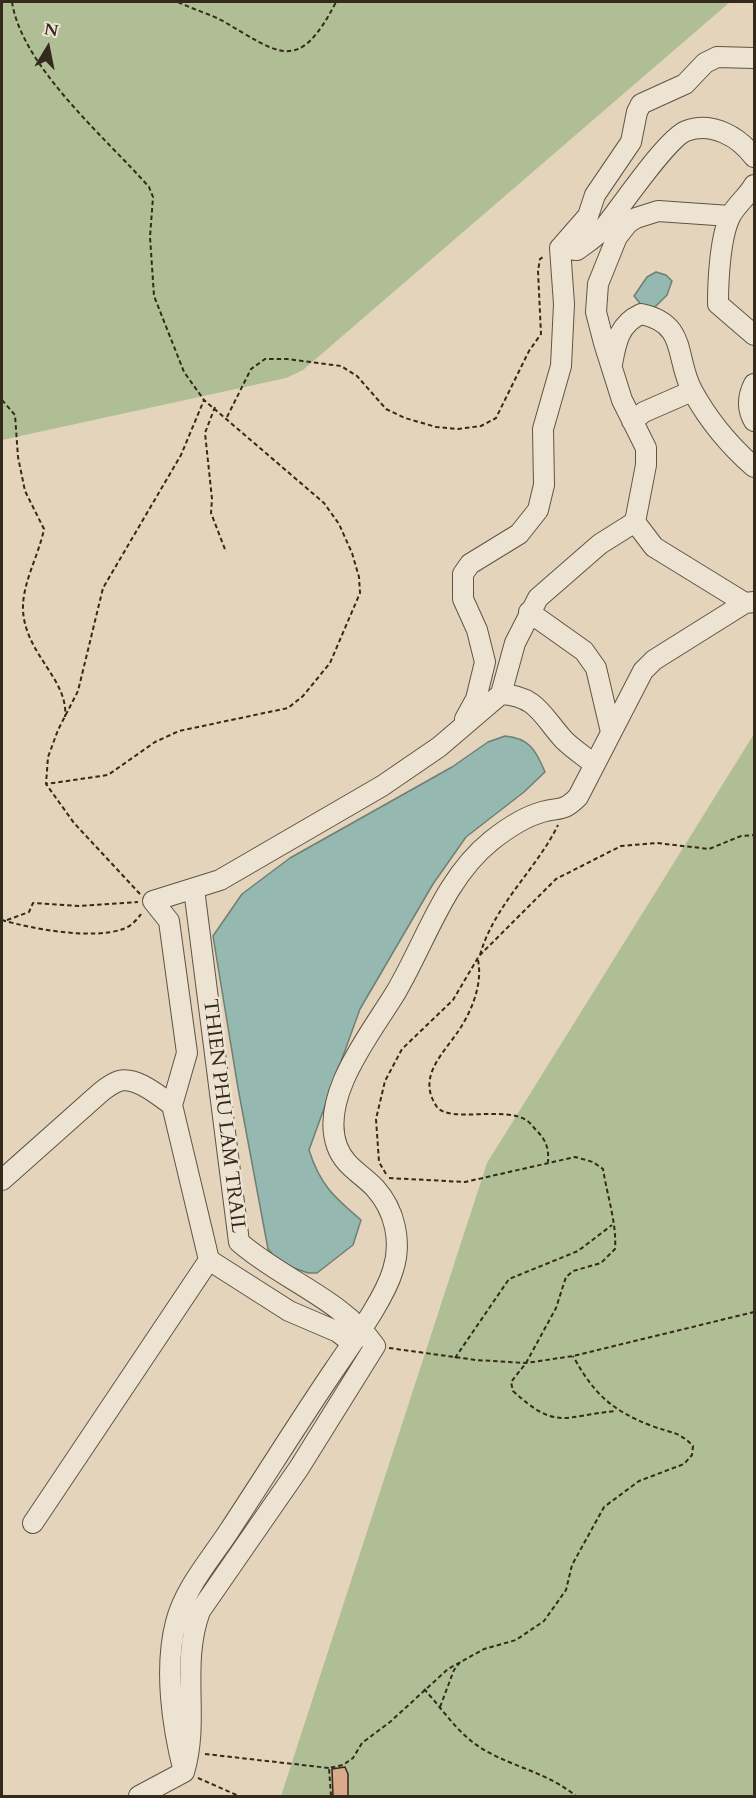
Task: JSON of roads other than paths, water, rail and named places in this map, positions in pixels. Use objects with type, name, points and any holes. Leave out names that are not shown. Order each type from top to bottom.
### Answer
[{"type":"street","points":[[458,731],[476,699],[485,662],[477,630],[463,599],[463,574],[470,564],[519,534],[538,510],[542,498],[544,485],[543,429],[561,366],[564,304],[560,249],[588,216],[595,195],[631,142],[637,112],[641,104],[685,84],[705,63],[717,57],[754,58]]},
{"type":"street","points":[[560,249],[577,250],[600,233],[645,174],[673,141],[686,131],[709,129],[727,133],[740,140],[754,157]]},
{"type":"street","points":[[754,185],[730,216],[719,263],[718,304],[754,335]]},
{"type":"street","points":[[357,1334],[339,1332],[289,1311],[209,1260],[172,1105],[187,1053],[169,921],[153,901],[220,880],[345,808],[414,766],[501,694],[515,643],[538,598],[592,550],[635,522],[646,465],[646,448],[622,400],[596,312],[598,284],[617,237],[628,224],[648,213],[730,216]]},
{"type":"street","points":[[612,367],[619,333],[626,324],[641,314],[655,317],[666,323],[674,333],[692,391],[725,439],[754,467]]},
{"type":"street","points":[[754,385],[749,394],[749,404],[754,421]]},
{"type":"street","points":[[632,421],[644,412],[692,391]]},
{"type":"street","points":[[139,1797],[184,1772],[176,1741],[171,1650],[183,1602],[265,1472],[357,1334],[394,1269],[397,1241],[388,1205],[374,1187],[344,1159],[336,1145],[333,1121],[341,1091],[369,1030],[395,993],[440,907],[466,865],[491,841],[519,822],[542,812],[566,808],[578,797],[643,671],[654,660],[750,602],[654,547],[635,522]]},
{"type":"street","points":[[529,612],[584,651],[596,668],[611,732]]},
{"type":"street","points":[[501,694],[519,695],[531,703],[567,743],[594,764]]},
{"type":"street","name":"THIEN PHU LAM TRAIL","points":[[184,1772],[190,1750],[188,1664],[191,1640],[200,1611],[299,1468],[375,1346],[239,1242],[194,890]]},
{"type":"street","points":[[2,1180],[101,1092],[119,1081],[138,1084],[172,1105]]},
{"type":"street","points":[[33,1523],[209,1260]]},
{"type":"water","points":[[656,272],[666,275],[672,281],[667,295],[654,308],[643,307],[634,296],[647,277]]},
{"type":"water","points":[[505,736],[520,739],[531,746],[545,772],[524,792],[466,837],[433,884],[360,1009],[309,1150],[323,1181],[361,1220],[353,1245],[317,1273],[308,1273],[280,1263],[268,1249],[213,936],[242,894],[290,858],[452,767],[488,742]]}]
